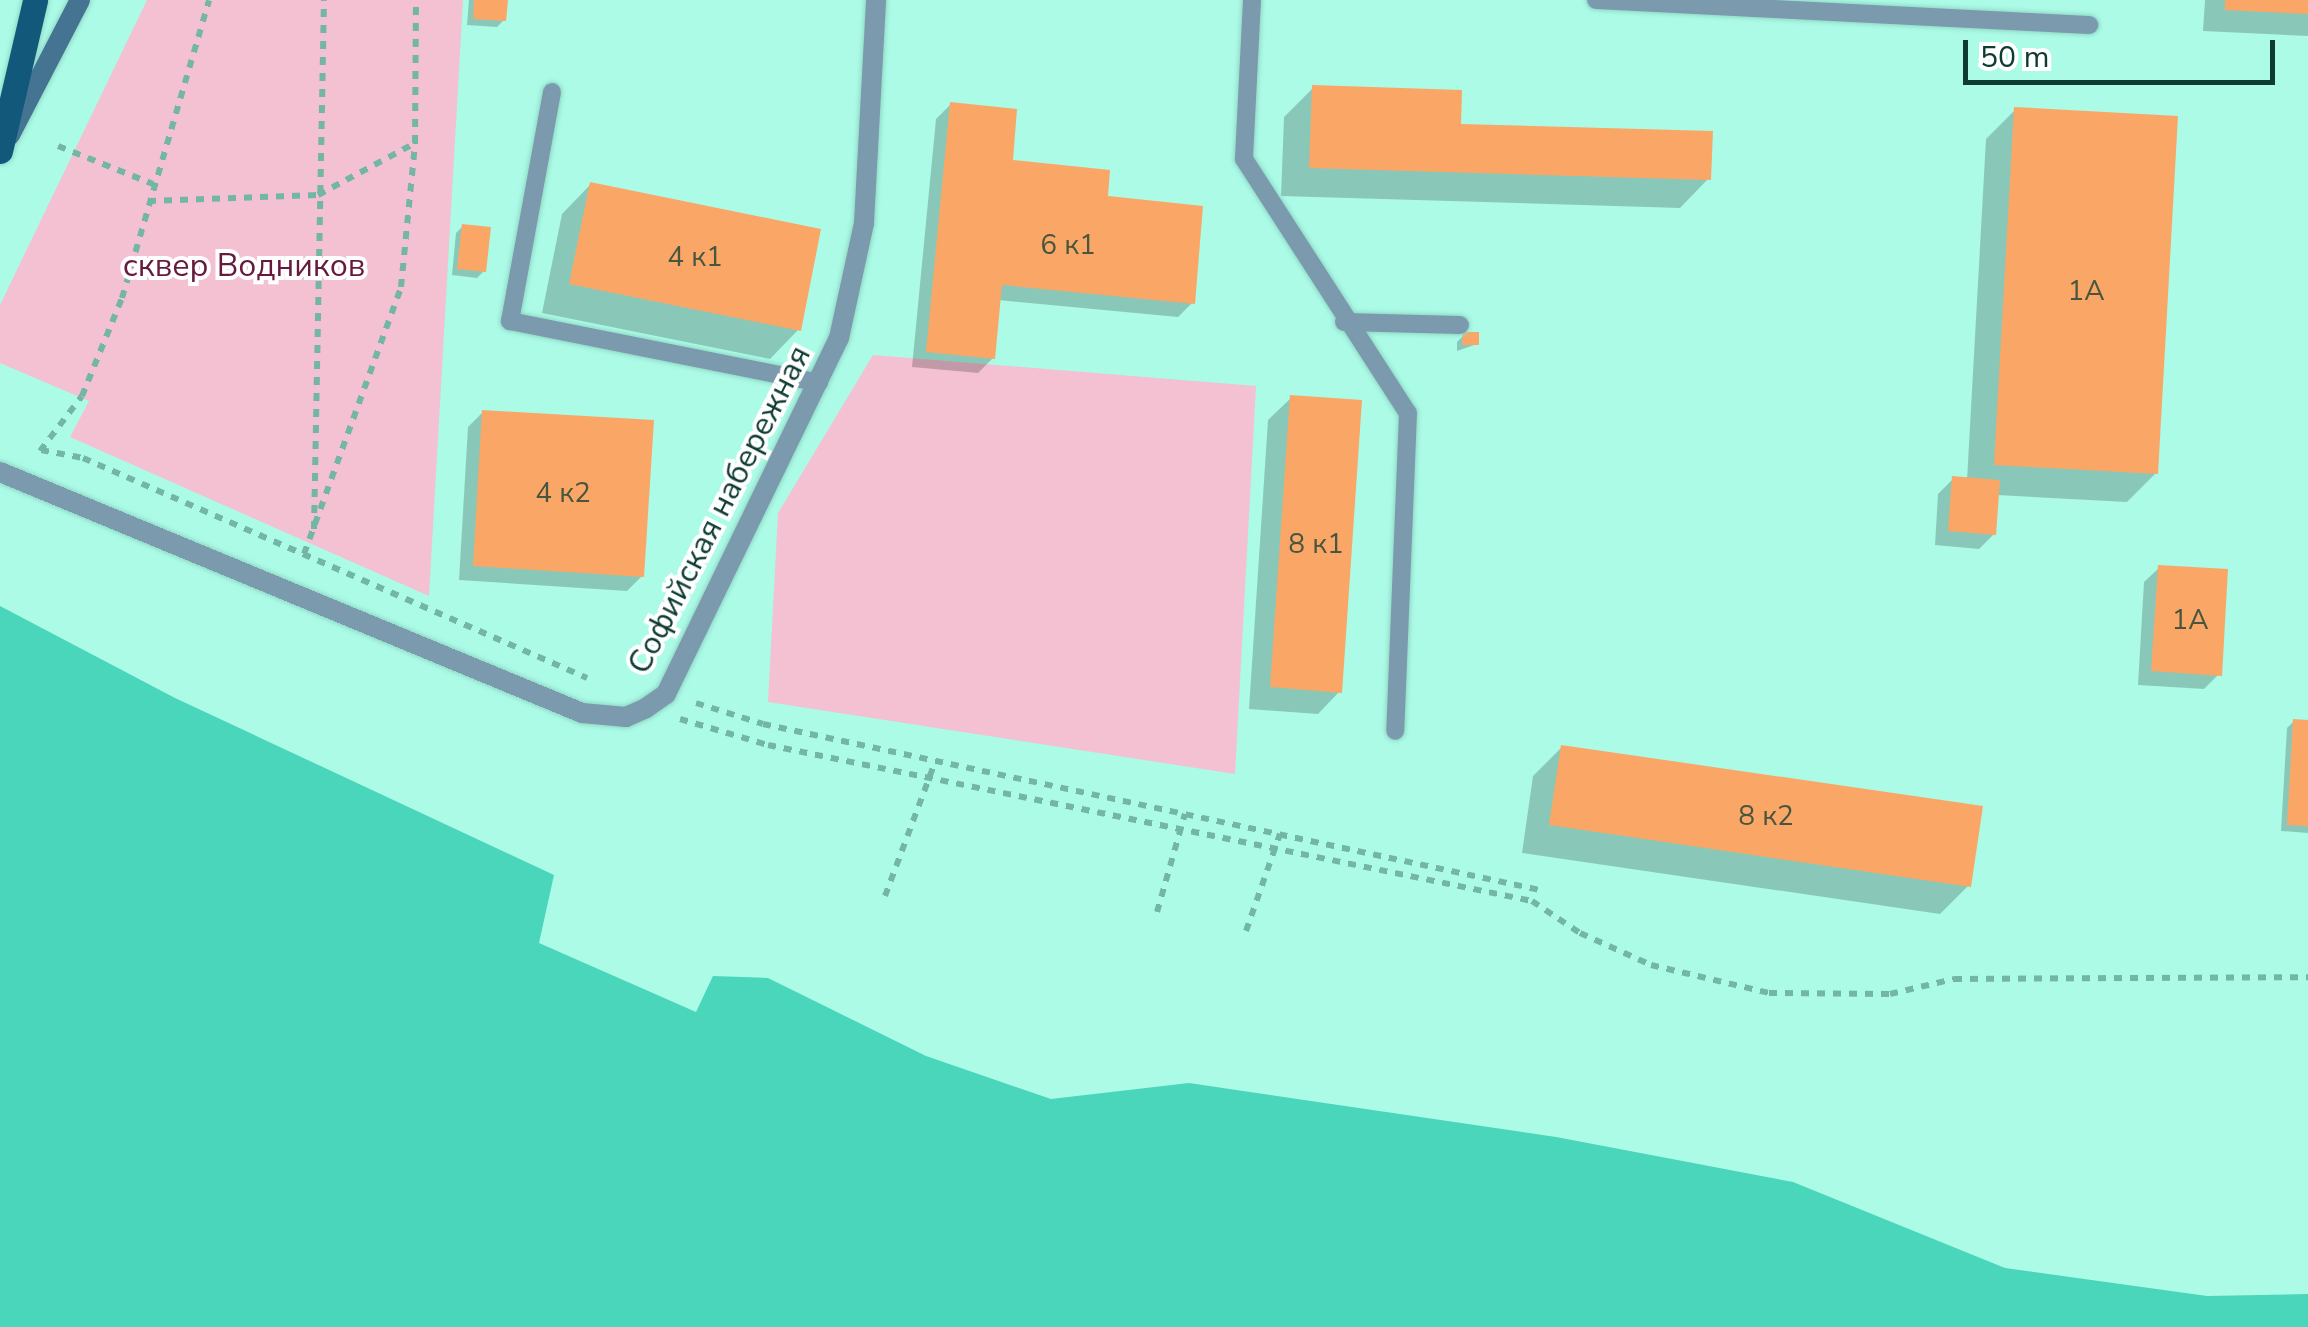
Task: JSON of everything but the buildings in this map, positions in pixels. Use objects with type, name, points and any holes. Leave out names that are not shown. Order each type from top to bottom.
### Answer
[{"type":"main road","points":[[0,153],[35,0]]},
{"type":"main road","points":[[0,153],[80,0]]},
{"type":"street","name":"Софийская набережная","points":[[9,476],[286,596],[582,712],[626,717],[646,708],[666,694],[840,338],[864,222],[876,0]]},
{"type":"lane","points":[[1252,0],[1244,160],[1344,322],[1408,413],[1395,731]]},
{"type":"lane","points":[[1596,0],[2089,25]]},
{"type":"lane","points":[[552,92],[510,321],[819,382]]},
{"type":"lane","points":[[1344,322],[1460,324]]},
{"type":"path","points":[[9,476],[40,450],[82,396],[122,298],[210,0]]},
{"type":"path","points":[[314,529],[324,0]]},
{"type":"path","points":[[286,596],[401,287],[415,143],[416,0]]},
{"type":"path","points":[[148,201],[318,195],[415,143]]},
{"type":"path","points":[[58,146],[153,184]]},
{"type":"path","points":[[40,450],[83,458],[536,652],[646,708],[768,745],[1532,902],[1580,933],[1651,965],[1770,994],[1890,994],[1954,979],[2308,977]]},
{"type":"path","points":[[666,694],[764,724],[1540,890]]},
{"type":"path","points":[[885,896],[935,762]]},
{"type":"path","points":[[1158,912],[1185,814]]},
{"type":"path","points":[[1246,932],[1280,834]]},
{"type":"green space","name":"сквер Водников","points":[[147,0],[463,0],[429,596],[70,437],[89,401],[0,363],[0,305]]},
{"type":"green space","points":[[873,355],[1256,386],[1235,774],[768,702],[778,513]]},
{"type":"shaded area","points":[[0,606],[175,698],[554,875],[539,943],[696,1012],[713,976],[768,978],[926,1056],[1051,1099],[1189,1083],[1556,1137],[1793,1182],[2005,1268],[2207,1296],[2308,1294],[2308,1327],[0,1327]]}]
